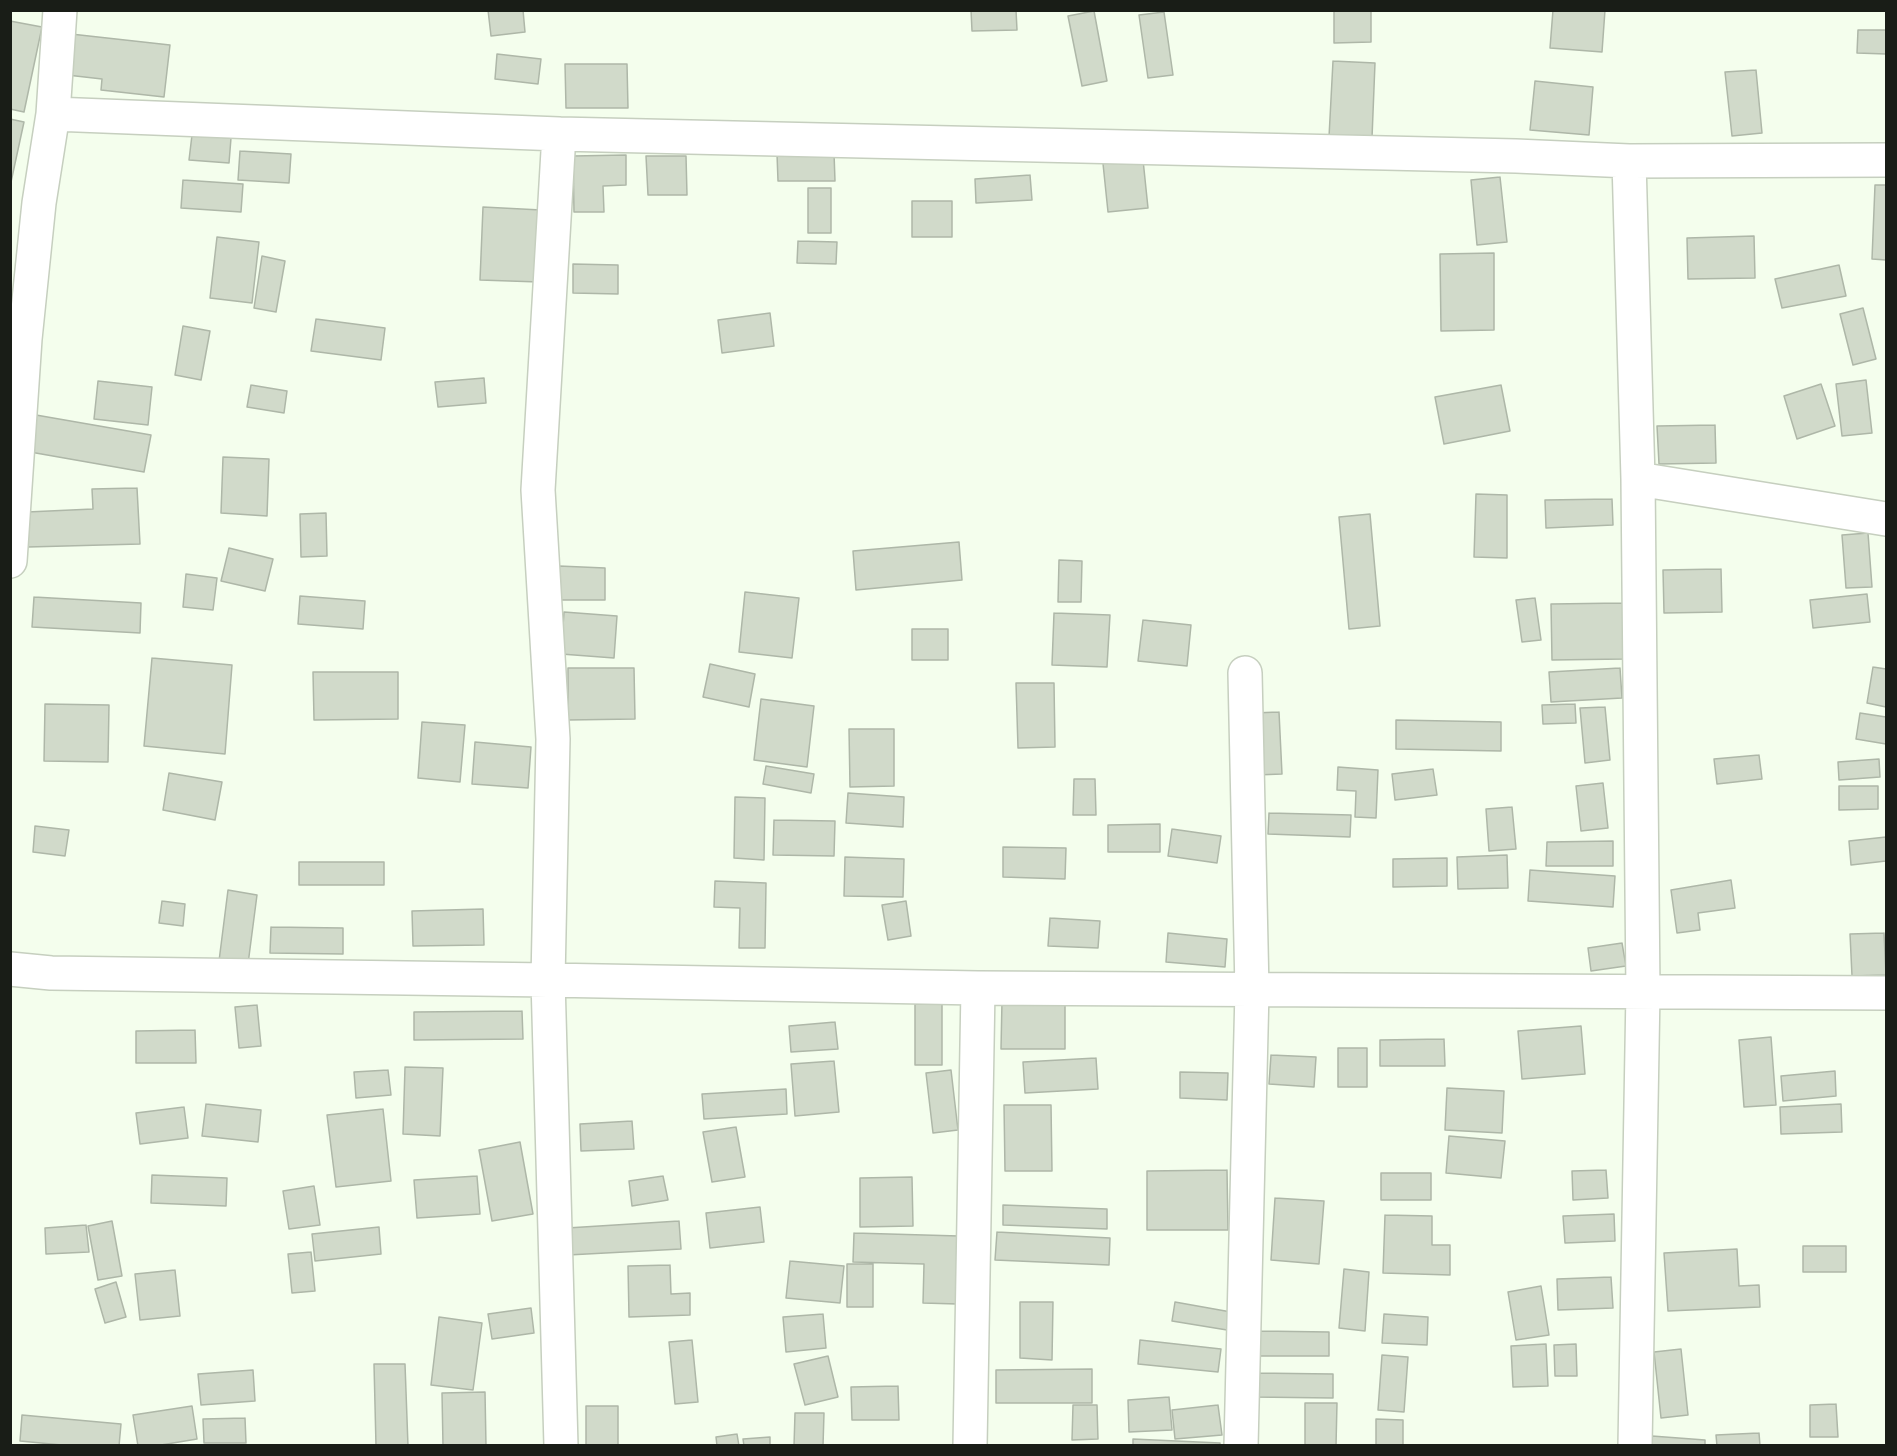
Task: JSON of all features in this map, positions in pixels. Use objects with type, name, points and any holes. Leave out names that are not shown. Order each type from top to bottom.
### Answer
[{"type":"street","points":[[10,561],[25,339],[39,203],[53,114],[60,10]]},
{"type":"street","points":[[53,114],[559,134],[1516,156],[1629,161],[1887,160]]},
{"type":"street","points":[[559,134],[538,490],[553,739],[548,980],[561,1446]]},
{"type":"street","points":[[1629,161],[1638,479],[1643,990],[1635,1446]]},
{"type":"street","points":[[1638,479],[1887,519]]},
{"type":"street","points":[[1241,1446],[1252,990],[1245,674]]},
{"type":"street","points":[[10,969],[51,974],[978,988],[1887,993]]},
{"type":"street","points":[[970,1446],[978,988]]},
{"type":"building","points":[[488,10],[523,10],[525,32],[491,36]]},
{"type":"building","points":[[971,10],[1016,10],[1017,30],[972,31]]},
{"type":"building","points":[[1334,10],[1371,10],[1371,42],[1334,43]]},
{"type":"building","points":[[1553,10],[1605,10],[1602,52],[1550,48]]},
{"type":"building","points":[[1094,11],[1107,81],[1082,86],[1068,16]]},
{"type":"building","points":[[1164,12],[1173,75],[1148,78],[1139,15]]},
{"type":"building","points":[[10,21],[42,27],[24,112],[10,109]]},
{"type":"building","points":[[1858,30],[1886,30],[1886,54],[1857,53]]},
{"type":"building","points":[[71,34],[170,45],[164,97],[101,90],[102,79],[67,75]]},
{"type":"building","points":[[497,54],[541,59],[538,84],[495,79]]},
{"type":"building","points":[[1333,61],[1375,63],[1372,138],[1329,137]]},
{"type":"building","points":[[565,64],[627,64],[628,108],[566,108]]},
{"type":"building","points":[[1756,70],[1762,133],[1732,136],[1725,72]]},
{"type":"building","points":[[1535,81],[1593,87],[1589,135],[1530,130]]},
{"type":"building","points":[[10,119],[24,122],[11,182],[10,182]]},
{"type":"building","points":[[192,135],[231,138],[229,163],[189,160]]},
{"type":"building","points":[[1142,150],[1148,208],[1108,212],[1102,154]]},
{"type":"building","points":[[240,151],[291,154],[289,183],[238,180]]},
{"type":"building","points":[[834,153],[835,181],[778,181],[777,154]]},
{"type":"building","points":[[626,155],[626,185],[603,186],[604,212],[574,212],[573,156]]},
{"type":"building","points":[[646,156],[686,156],[687,195],[648,195]]},
{"type":"building","points":[[1030,175],[1032,200],[976,203],[975,179]]},
{"type":"building","points":[[1500,177],[1507,242],[1477,245],[1471,180]]},
{"type":"building","points":[[183,180],[243,184],[241,212],[181,208]]},
{"type":"building","points":[[1875,185],[1886,185],[1886,260],[1872,259]]},
{"type":"building","points":[[808,188],[831,188],[831,233],[808,233]]},
{"type":"building","points":[[912,201],[952,201],[952,237],[912,237]]},
{"type":"building","points":[[483,207],[541,210],[539,282],[480,280]]},
{"type":"building","points":[[1754,236],[1755,278],[1688,279],[1687,238]]},
{"type":"building","points":[[217,237],[259,242],[252,303],[210,298]]},
{"type":"building","points":[[798,241],[837,242],[836,264],[797,263]]},
{"type":"building","points":[[1494,253],[1494,330],[1441,331],[1440,254]]},
{"type":"building","points":[[262,256],[285,261],[276,312],[254,308]]},
{"type":"building","points":[[573,264],[618,265],[618,294],[573,293]]},
{"type":"building","points":[[1839,265],[1846,296],[1782,308],[1775,279]]},
{"type":"building","points":[[1863,308],[1876,359],[1853,365],[1840,314]]},
{"type":"building","points":[[770,313],[774,346],[722,353],[718,320]]},
{"type":"building","points":[[316,319],[385,328],[381,360],[311,351]]},
{"type":"building","points":[[183,326],[210,331],[201,380],[175,375]]},
{"type":"building","points":[[484,378],[486,403],[438,407],[435,382]]},
{"type":"building","points":[[1866,380],[1872,433],[1842,436],[1836,384]]},
{"type":"building","points":[[98,381],[152,387],[148,425],[94,419]]},
{"type":"building","points":[[1821,384],[1835,426],[1797,439],[1784,396]]},
{"type":"building","points":[[251,385],[287,391],[284,413],[247,407]]},
{"type":"building","points":[[1501,385],[1510,431],[1444,444],[1435,397]]},
{"type":"building","points":[[36,415],[151,435],[144,472],[30,452]]},
{"type":"building","points":[[1715,425],[1716,463],[1659,464],[1657,426]]},
{"type":"building","points":[[223,457],[269,459],[267,516],[221,513]]},
{"type":"building","points":[[137,488],[140,544],[28,547],[27,512],[93,509],[92,489]]},
{"type":"building","points":[[1476,494],[1507,495],[1507,558],[1474,557]]},
{"type":"building","points":[[1612,499],[1613,525],[1546,528],[1545,500]]},
{"type":"building","points":[[326,513],[327,556],[301,557],[300,514]]},
{"type":"building","points":[[1370,514],[1380,626],[1349,629],[1339,517]]},
{"type":"building","points":[[1868,533],[1872,587],[1846,588],[1842,535]]},
{"type":"building","points":[[959,542],[962,580],[856,590],[853,551]]},
{"type":"building","points":[[229,548],[273,559],[265,591],[221,581]]},
{"type":"building","points":[[1059,560],[1082,561],[1081,602],[1058,602]]},
{"type":"building","points":[[559,566],[605,568],[605,600],[558,600]]},
{"type":"building","points":[[1721,569],[1722,612],[1664,613],[1663,570]]},
{"type":"building","points":[[186,574],[217,578],[213,610],[183,607]]},
{"type":"building","points":[[745,592],[799,598],[792,658],[739,652]]},
{"type":"building","points":[[1867,594],[1870,622],[1813,628],[1810,600]]},
{"type":"building","points":[[300,596],[365,601],[363,629],[298,624]]},
{"type":"building","points":[[34,597],[141,603],[140,633],[32,627]]},
{"type":"building","points":[[1535,598],[1541,640],[1522,642],[1516,600]]},
{"type":"building","points":[[1623,603],[1624,659],[1552,660],[1551,604]]},
{"type":"building","points":[[564,612],[617,616],[614,658],[561,654]]},
{"type":"building","points":[[1054,613],[1110,615],[1107,667],[1052,665]]},
{"type":"building","points":[[1143,620],[1191,625],[1187,666],[1138,661]]},
{"type":"building","points":[[912,629],[948,629],[948,660],[912,660]]},
{"type":"building","points":[[152,658],[232,665],[225,754],[144,746]]},
{"type":"building","points":[[710,664],[755,674],[749,707],[703,697]]},
{"type":"building","points":[[1873,667],[1886,669],[1886,707],[1867,703]]},
{"type":"building","points":[[568,668],[634,668],[635,719],[568,720]]},
{"type":"building","points":[[1620,668],[1622,698],[1551,702],[1549,672]]},
{"type":"building","points":[[313,672],[398,672],[398,719],[314,720]]},
{"type":"building","points":[[1016,683],[1054,683],[1055,747],[1018,748]]},
{"type":"building","points":[[761,699],[814,706],[807,767],[754,760]]},
{"type":"building","points":[[45,704],[109,705],[108,762],[44,761]]},
{"type":"building","points":[[1575,704],[1576,723],[1543,724],[1542,705]]},
{"type":"building","points":[[1605,707],[1610,760],[1585,763],[1580,708]]},
{"type":"building","points":[[1279,712],[1282,774],[1256,775],[1253,713]]},
{"type":"building","points":[[1860,713],[1886,717],[1886,744],[1856,739]]},
{"type":"building","points":[[1396,720],[1501,722],[1501,751],[1396,749]]},
{"type":"building","points":[[422,722],[465,725],[460,782],[418,778]]},
{"type":"building","points":[[849,729],[894,729],[894,786],[850,787]]},
{"type":"building","points":[[475,742],[531,747],[528,788],[472,784]]},
{"type":"building","points":[[1759,755],[1762,779],[1717,784],[1714,759]]},
{"type":"building","points":[[1879,759],[1880,777],[1839,780],[1838,762]]},
{"type":"building","points":[[766,766],[814,774],[811,793],[763,784]]},
{"type":"building","points":[[1338,767],[1378,770],[1376,818],[1355,817],[1356,791],[1337,790]]},
{"type":"building","points":[[1433,769],[1437,795],[1395,800],[1392,774]]},
{"type":"building","points":[[169,773],[222,782],[215,820],[163,810]]},
{"type":"building","points":[[1074,779],[1095,779],[1096,815],[1073,815]]},
{"type":"building","points":[[1603,783],[1608,828],[1581,831],[1576,786]]},
{"type":"building","points":[[1839,786],[1878,786],[1878,809],[1839,810]]},
{"type":"building","points":[[848,793],[904,797],[903,827],[846,823]]},
{"type":"building","points":[[735,797],[765,798],[764,860],[734,858]]},
{"type":"building","points":[[1512,807],[1516,849],[1489,851],[1486,809]]},
{"type":"building","points":[[1269,813],[1351,815],[1350,837],[1268,834]]},
{"type":"building","points":[[774,820],[835,821],[834,856],[773,855]]},
{"type":"building","points":[[1160,824],[1160,852],[1108,852],[1108,825]]},
{"type":"building","points":[[35,826],[69,830],[65,856],[33,852]]},
{"type":"building","points":[[1172,829],[1221,836],[1217,863],[1168,856]]},
{"type":"building","points":[[1886,837],[1886,861],[1851,865],[1849,841]]},
{"type":"building","points":[[1613,841],[1613,866],[1546,866],[1547,842]]},
{"type":"building","points":[[1003,847],[1066,848],[1065,879],[1003,877]]},
{"type":"building","points":[[1507,855],[1508,888],[1458,889],[1457,857]]},
{"type":"building","points":[[845,857],[904,859],[903,897],[844,896]]},
{"type":"building","points":[[1447,858],[1447,886],[1393,887],[1393,859]]},
{"type":"building","points":[[299,862],[384,862],[384,885],[299,885]]},
{"type":"building","points":[[1530,870],[1615,876],[1613,907],[1528,901]]},
{"type":"building","points":[[1731,880],[1735,908],[1698,913],[1700,930],[1677,933],[1671,890]]},
{"type":"building","points":[[715,881],[766,883],[765,948],[739,948],[740,908],[714,907]]},
{"type":"building","points":[[228,890],[257,895],[248,964],[219,961]]},
{"type":"building","points":[[162,901],[185,904],[183,926],[159,923]]},
{"type":"building","points":[[906,901],[911,936],[888,940],[882,905]]},
{"type":"building","points":[[483,909],[484,945],[413,946],[412,911]]},
{"type":"building","points":[[1050,918],[1100,921],[1098,948],[1048,946]]},
{"type":"building","points":[[271,927],[343,928],[343,954],[270,953]]},
{"type":"building","points":[[1168,933],[1227,939],[1225,967],[1166,962]]},
{"type":"building","points":[[1884,933],[1886,975],[1852,976],[1850,934]]},
{"type":"building","points":[[1622,943],[1626,966],[1591,971],[1588,948]]},
{"type":"building","points":[[1002,1001],[1065,1002],[1065,1049],[1001,1049]]},
{"type":"building","points":[[915,1004],[942,1004],[942,1065],[915,1065]]},
{"type":"building","points":[[257,1005],[261,1046],[239,1048],[235,1007]]},
{"type":"building","points":[[522,1011],[523,1039],[414,1040],[414,1012]]},
{"type":"building","points":[[835,1022],[838,1049],[791,1052],[789,1026]]},
{"type":"building","points":[[1581,1026],[1585,1074],[1522,1079],[1518,1031]]},
{"type":"building","points":[[195,1030],[196,1063],[136,1063],[136,1031]]},
{"type":"building","points":[[1771,1037],[1776,1105],[1744,1107],[1739,1040]]},
{"type":"building","points":[[1444,1039],[1445,1066],[1380,1066],[1380,1040]]},
{"type":"building","points":[[1338,1048],[1367,1048],[1367,1087],[1338,1087]]},
{"type":"building","points":[[1271,1055],[1316,1057],[1314,1087],[1269,1084]]},
{"type":"building","points":[[1096,1058],[1098,1089],[1025,1093],[1023,1062]]},
{"type":"building","points":[[834,1061],[839,1112],[795,1116],[791,1064]]},
{"type":"building","points":[[405,1067],[443,1068],[440,1136],[403,1134]]},
{"type":"building","points":[[388,1070],[391,1095],[356,1098],[354,1072]]},
{"type":"building","points":[[951,1070],[958,1130],[933,1133],[926,1073]]},
{"type":"building","points":[[1835,1071],[1836,1096],[1783,1101],[1781,1076]]},
{"type":"building","points":[[1180,1072],[1228,1073],[1227,1100],[1180,1098]]},
{"type":"building","points":[[1447,1088],[1504,1091],[1502,1133],[1445,1130]]},
{"type":"building","points":[[786,1089],[787,1114],[704,1119],[702,1094]]},
{"type":"building","points":[[206,1104],[261,1110],[258,1142],[202,1136]]},
{"type":"building","points":[[1841,1104],[1842,1132],[1781,1134],[1780,1107]]},
{"type":"building","points":[[1004,1105],[1051,1105],[1052,1171],[1005,1171]]},
{"type":"building","points":[[184,1107],[188,1138],[140,1144],[136,1113]]},
{"type":"building","points":[[383,1109],[391,1181],[336,1187],[327,1115]]},
{"type":"building","points":[[632,1121],[634,1149],[581,1151],[580,1124]]},
{"type":"building","points":[[736,1127],[745,1177],[712,1182],[703,1132]]},
{"type":"building","points":[[1449,1136],[1505,1141],[1501,1178],[1446,1173]]},
{"type":"building","points":[[520,1142],[533,1214],[492,1221],[479,1150]]},
{"type":"building","points":[[1227,1170],[1228,1230],[1147,1230],[1147,1171]]},
{"type":"building","points":[[1606,1170],[1608,1198],[1573,1200],[1572,1171]]},
{"type":"building","points":[[1381,1173],[1431,1173],[1431,1200],[1381,1200]]},
{"type":"building","points":[[152,1175],[227,1178],[226,1206],[151,1203]]},
{"type":"building","points":[[477,1176],[480,1214],[417,1218],[414,1180]]},
{"type":"building","points":[[663,1176],[668,1200],[632,1206],[629,1181]]},
{"type":"building","points":[[912,1177],[913,1226],[860,1227],[860,1178]]},
{"type":"building","points":[[314,1186],[320,1225],[289,1229],[283,1191]]},
{"type":"building","points":[[1275,1198],[1324,1201],[1319,1264],[1271,1260]]},
{"type":"building","points":[[1003,1205],[1107,1209],[1107,1229],[1003,1225]]},
{"type":"building","points":[[760,1207],[764,1242],[710,1248],[706,1213]]},
{"type":"building","points":[[1614,1214],[1615,1241],[1565,1243],[1563,1216]]},
{"type":"building","points":[[1385,1215],[1432,1216],[1432,1245],[1450,1245],[1450,1275],[1383,1273]]},
{"type":"building","points":[[112,1221],[122,1276],[98,1280],[88,1226]]},
{"type":"building","points":[[679,1221],[681,1249],[568,1255],[567,1228]]},
{"type":"building","points":[[86,1225],[89,1252],[46,1254],[45,1228]]},
{"type":"building","points":[[379,1227],[381,1254],[315,1261],[312,1234]]},
{"type":"building","points":[[997,1232],[1110,1238],[1109,1265],[995,1260]]},
{"type":"building","points":[[854,1233],[959,1236],[957,1304],[923,1303],[924,1264],[853,1262]]},
{"type":"building","points":[[1803,1246],[1846,1246],[1846,1272],[1803,1272]]},
{"type":"building","points":[[1737,1249],[1739,1286],[1759,1285],[1760,1307],[1668,1311],[1664,1253]]},
{"type":"building","points":[[311,1252],[315,1291],[292,1293],[288,1254]]},
{"type":"building","points":[[790,1261],[844,1266],[840,1303],[786,1298]]},
{"type":"building","points":[[847,1264],[873,1264],[873,1307],[847,1307]]},
{"type":"building","points":[[670,1265],[671,1294],[690,1293],[690,1315],[629,1317],[628,1266]]},
{"type":"building","points":[[1344,1269],[1369,1272],[1365,1331],[1339,1328]]},
{"type":"building","points":[[175,1270],[180,1316],[140,1320],[135,1274]]},
{"type":"building","points":[[1611,1277],[1613,1308],[1558,1310],[1557,1279]]},
{"type":"building","points":[[116,1282],[126,1317],[105,1323],[95,1289]]},
{"type":"building","points":[[1541,1286],[1549,1335],[1516,1340],[1508,1292]]},
{"type":"building","points":[[1020,1302],[1053,1302],[1052,1360],[1020,1358]]},
{"type":"building","points":[[1175,1302],[1231,1312],[1227,1330],[1172,1321]]},
{"type":"building","points":[[531,1308],[534,1333],[492,1339],[488,1314]]},
{"type":"building","points":[[823,1314],[826,1348],[786,1352],[783,1317]]},
{"type":"building","points":[[1384,1314],[1428,1317],[1427,1345],[1382,1343]]},
{"type":"building","points":[[439,1317],[482,1323],[473,1390],[431,1385]]},
{"type":"building","points":[[1260,1331],[1329,1332],[1329,1356],[1259,1356]]},
{"type":"building","points":[[692,1340],[698,1402],[675,1404],[669,1342]]},
{"type":"building","points":[[1140,1340],[1221,1349],[1218,1372],[1138,1364]]},
{"type":"building","points":[[1546,1344],[1548,1386],[1513,1387],[1511,1346]]},
{"type":"building","points":[[1576,1344],[1577,1376],[1555,1376],[1554,1345]]},
{"type":"building","points":[[1681,1349],[1688,1415],[1661,1418],[1654,1352]]},
{"type":"building","points":[[1382,1355],[1408,1357],[1404,1412],[1378,1410]]},
{"type":"building","points":[[828,1356],[838,1397],[805,1405],[794,1364]]},
{"type":"building","points":[[374,1364],[405,1364],[408,1446],[376,1446]]},
{"type":"building","points":[[1092,1369],[1092,1403],[996,1403],[996,1370]]},
{"type":"building","points":[[253,1370],[255,1401],[201,1405],[198,1374]]},
{"type":"building","points":[[1254,1373],[1333,1374],[1333,1398],[1253,1397]]},
{"type":"building","points":[[898,1386],[899,1420],[852,1420],[851,1387]]},
{"type":"building","points":[[485,1392],[486,1446],[443,1446],[442,1393]]},
{"type":"building","points":[[1169,1397],[1172,1430],[1129,1432],[1128,1400]]},
{"type":"building","points":[[1305,1403],[1337,1403],[1336,1446],[1305,1446]]},
{"type":"building","points":[[1836,1404],[1838,1437],[1810,1437],[1810,1405]]},
{"type":"building","points":[[1073,1405],[1097,1405],[1098,1439],[1072,1440]]},
{"type":"building","points":[[1218,1405],[1222,1435],[1175,1439],[1172,1410]]},
{"type":"building","points":[[192,1406],[197,1439],[155,1446],[138,1446],[133,1415]]},
{"type":"building","points":[[586,1406],[618,1406],[618,1446],[586,1446]]},
{"type":"building","points":[[795,1413],[824,1413],[823,1446],[794,1446]]},
{"type":"building","points":[[22,1415],[121,1424],[119,1446],[72,1446],[20,1441]]},
{"type":"building","points":[[245,1418],[246,1443],[204,1443],[203,1419]]},
{"type":"building","points":[[1376,1419],[1403,1420],[1403,1446],[1376,1446]]},
{"type":"building","points":[[1759,1433],[1760,1446],[1717,1446],[1716,1435]]},
{"type":"building","points":[[737,1434],[739,1446],[717,1446],[716,1437]]},
{"type":"building","points":[[1652,1436],[1705,1440],[1705,1446],[1652,1446]]},
{"type":"building","points":[[770,1437],[770,1446],[744,1446],[743,1439]]},
{"type":"building","points":[[1133,1439],[1220,1443],[1220,1446],[1133,1446]]}]
